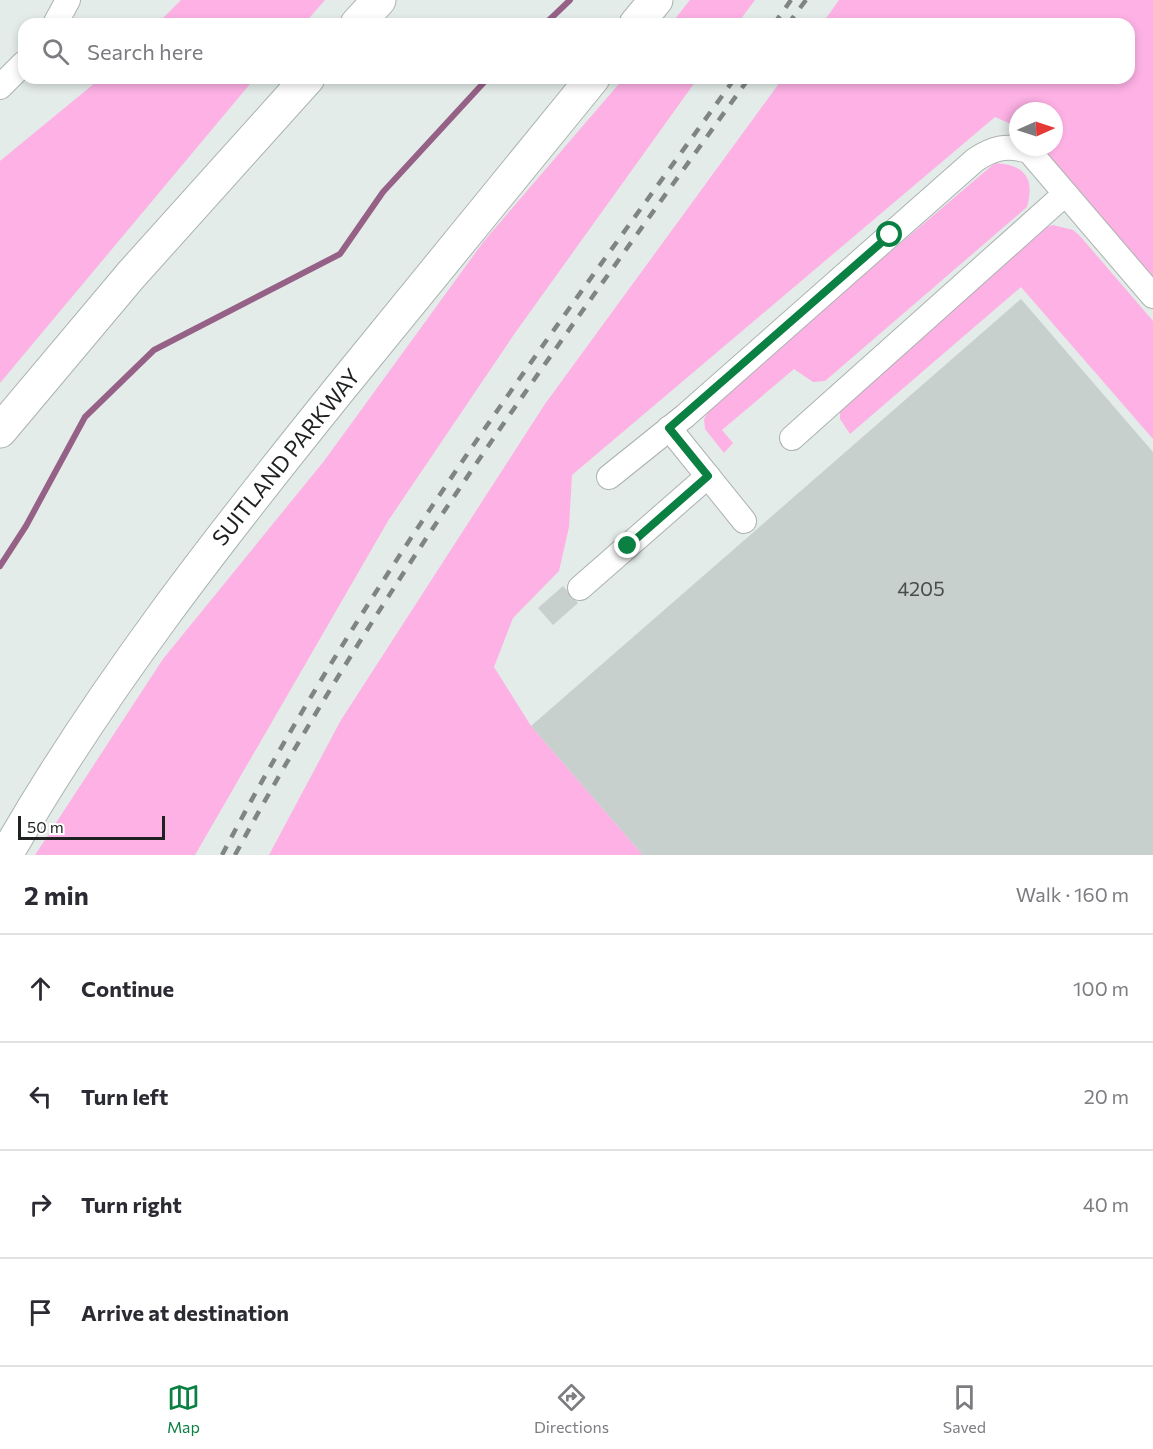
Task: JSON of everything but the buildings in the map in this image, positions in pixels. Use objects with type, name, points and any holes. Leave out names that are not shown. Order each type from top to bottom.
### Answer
[{"type":"highway","points":[[362,18],[378,0]]},
{"type":"highway","points":[[641,18],[656,0]]},
{"type":"highway","points":[[0,431],[131,274],[303,84]]},
{"type":"highway","name":"SUITLAND PARKWAY","points":[[6,855],[76,740],[171,603],[276,468],[588,84]]},
{"type":"street","points":[[58,18],[68,0]]},
{"type":"street","points":[[0,87],[18,69]]},
{"type":"street","points":[[609,477],[669,428],[987,152],[1010,146],[1029,151],[1153,296]]},
{"type":"street","points":[[792,438],[1065,194]]},
{"type":"street","points":[[669,428],[744,521]]},
{"type":"street","points":[[580,588],[708,476]]},
{"type":"shaded area","points":[[181,0],[325,0],[309,18],[163,18]]},
{"type":"shaded area","points":[[690,0],[755,0],[742,18],[676,18]]},
{"type":"shaded area","points":[[839,0],[1153,0],[1153,279],[1048,156],[1063,156],[1063,102],[1009,102],[1009,123],[995,117],[572,475],[569,527],[559,571],[513,618],[494,667],[531,726],[643,855],[269,855],[341,720],[545,404],[779,84],[1135,84],[1135,18],[826,18]]},
{"type":"shaded area","points":[[94,84],[250,84],[0,383],[0,161]]},
{"type":"shaded area","points":[[619,84],[694,84],[515,333],[388,521],[195,855],[35,855],[163,659],[324,461],[484,241]]},
{"type":"shaded area","points":[[995,163],[1014,167],[1025,175],[1030,188],[1027,207],[825,381],[813,382],[794,369],[722,430],[733,443],[724,453],[705,429],[704,419],[716,400]]},
{"type":"shaded area","points":[[1053,225],[1073,230],[1080,236],[1153,321],[1153,439],[1021,287],[850,434],[840,419],[840,411],[1044,228]]},
{"type":"waterway","points":[[551,18],[570,0]]},
{"type":"waterway","points":[[0,566],[26,526],[85,417],[154,350],[340,254],[383,192],[482,84]]},
{"type":"railway","points":[[778,18],[791,0]]},
{"type":"railway","points":[[792,18],[806,0]]},
{"type":"railway","points":[[222,855],[278,753],[400,554],[531,362],[731,84]]},
{"type":"railway","points":[[235,855],[292,753],[415,555],[546,363],[745,84]]},
{"type":"route","points":[[628,546],[708,476],[669,428],[890,235]]}]
